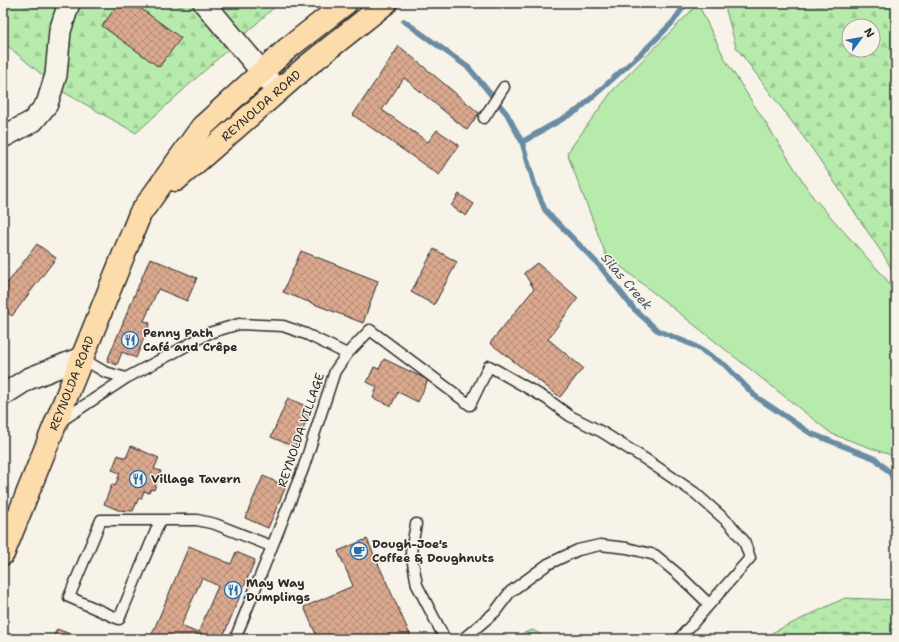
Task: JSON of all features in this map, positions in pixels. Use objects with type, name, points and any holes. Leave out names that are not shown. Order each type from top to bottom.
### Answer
[{"type":"main road","name":"REYNOLDA ROAD","points":[[3,554],[140,214],[202,127],[287,49],[346,3]]},
{"type":"main road","name":"REYNOLDA ROAD","points":[[140,214],[193,163],[386,3]]},
{"type":"street","points":[[3,137],[32,121],[47,104],[56,76],[60,31],[69,3]]},
{"type":"street","points":[[204,3],[263,71],[278,91]]},
{"type":"street","points":[[3,395],[28,379],[81,358]]},
{"type":"lane","points":[[484,118],[504,87]]},
{"type":"lane","points":[[55,425],[126,378],[209,333],[239,324],[283,326],[306,334],[347,354]]},
{"type":"lane","name":"REYNOLDA VILLAGE","points":[[235,639],[303,469],[335,371],[347,354],[370,330],[470,405],[489,366],[546,399],[570,416],[602,432],[645,459],[688,489],[730,524],[744,541],[750,558],[708,604]]},
{"type":"lane","points":[[81,358],[105,372],[126,378]]},
{"type":"lane","points":[[160,521],[119,619],[69,597],[101,520],[197,520],[215,524],[271,546]]},
{"type":"lane","points":[[416,524],[411,552],[417,585],[445,639]]},
{"type":"lane","points":[[462,639],[495,612],[510,592],[548,564],[578,550],[600,545],[627,548],[655,555],[679,575],[708,604],[679,639]]},
{"type":"green space","points":[[3,3],[279,3],[136,133],[60,90],[3,42]]},
{"type":"green space","points":[[724,3],[896,3],[896,277],[886,259],[813,150],[736,47]]},
{"type":"green space","points":[[698,4],[726,61],[813,197],[887,280],[896,298],[896,457],[832,434],[606,255],[567,153],[613,90]]},
{"type":"green space","points":[[845,598],[896,600],[896,639],[759,639]]},
{"type":"green space","points":[[533,630],[548,639],[506,639]]},
{"type":"building","points":[[119,3],[133,3],[181,38],[159,67],[102,26]]},
{"type":"building","points":[[399,46],[479,113],[467,130],[404,78],[382,110],[428,142],[437,130],[459,145],[439,175],[353,115]]},
{"type":"building","points":[[459,194],[474,204],[466,216],[451,206]]},
{"type":"building","points":[[37,244],[56,258],[12,316],[3,309],[3,289]]},
{"type":"building","points":[[434,249],[457,262],[434,305],[411,292]]},
{"type":"building","points":[[301,251],[378,281],[363,323],[283,292]]},
{"type":"building","points":[[150,258],[197,278],[187,301],[158,289],[144,321],[150,323],[136,358],[122,352],[117,365],[107,361]]},
{"type":"building","points":[[537,263],[578,298],[548,339],[583,368],[560,397],[490,343],[534,289],[524,273]]},
{"type":"building","points":[[384,359],[428,380],[418,402],[398,392],[391,406],[373,398],[377,387],[367,382],[374,367],[379,369]]},
{"type":"building","points":[[288,398],[312,409],[295,447],[271,437]]},
{"type":"building","name":"Village Tavern","points":[[131,446],[159,458],[154,469],[161,471],[154,490],[151,489],[149,493],[144,491],[141,499],[139,498],[133,511],[118,510],[104,504],[112,484],[115,486],[120,473],[112,470],[118,455],[126,458]]},
{"type":"building","points":[[263,476],[286,486],[268,528],[245,518]]},
{"type":"building","points":[[367,539],[412,639],[318,639],[304,607],[353,586],[338,551]]},
{"type":"building","points":[[189,546],[231,564],[236,552],[255,560],[222,639],[150,639]],"holes":[[[202,578],[218,586],[198,633],[181,626]]]},
{"type":"building","points":[[57,629],[83,639],[52,639]]},
{"type":"waterway","points":[[522,142],[578,110],[646,49],[673,22],[686,3]]},
{"type":"waterway","name":"Silas Creek","points":[[404,21],[469,68],[507,114],[522,142],[534,183],[545,210],[599,265],[634,309],[657,330],[693,345],[725,365],[755,396],[810,433],[876,459],[891,474],[896,489]]},
{"type":"place","name":"Penny Path Café and Crêpe","points":[[130,340]]},
{"type":"place","name":"Village Tavern","points":[[138,479]]},
{"type":"place","name":"Dough-Joe's Coffee & Doughnuts","points":[[359,551]]},
{"type":"place","name":"May Way Dumplings","points":[[233,590]]}]
